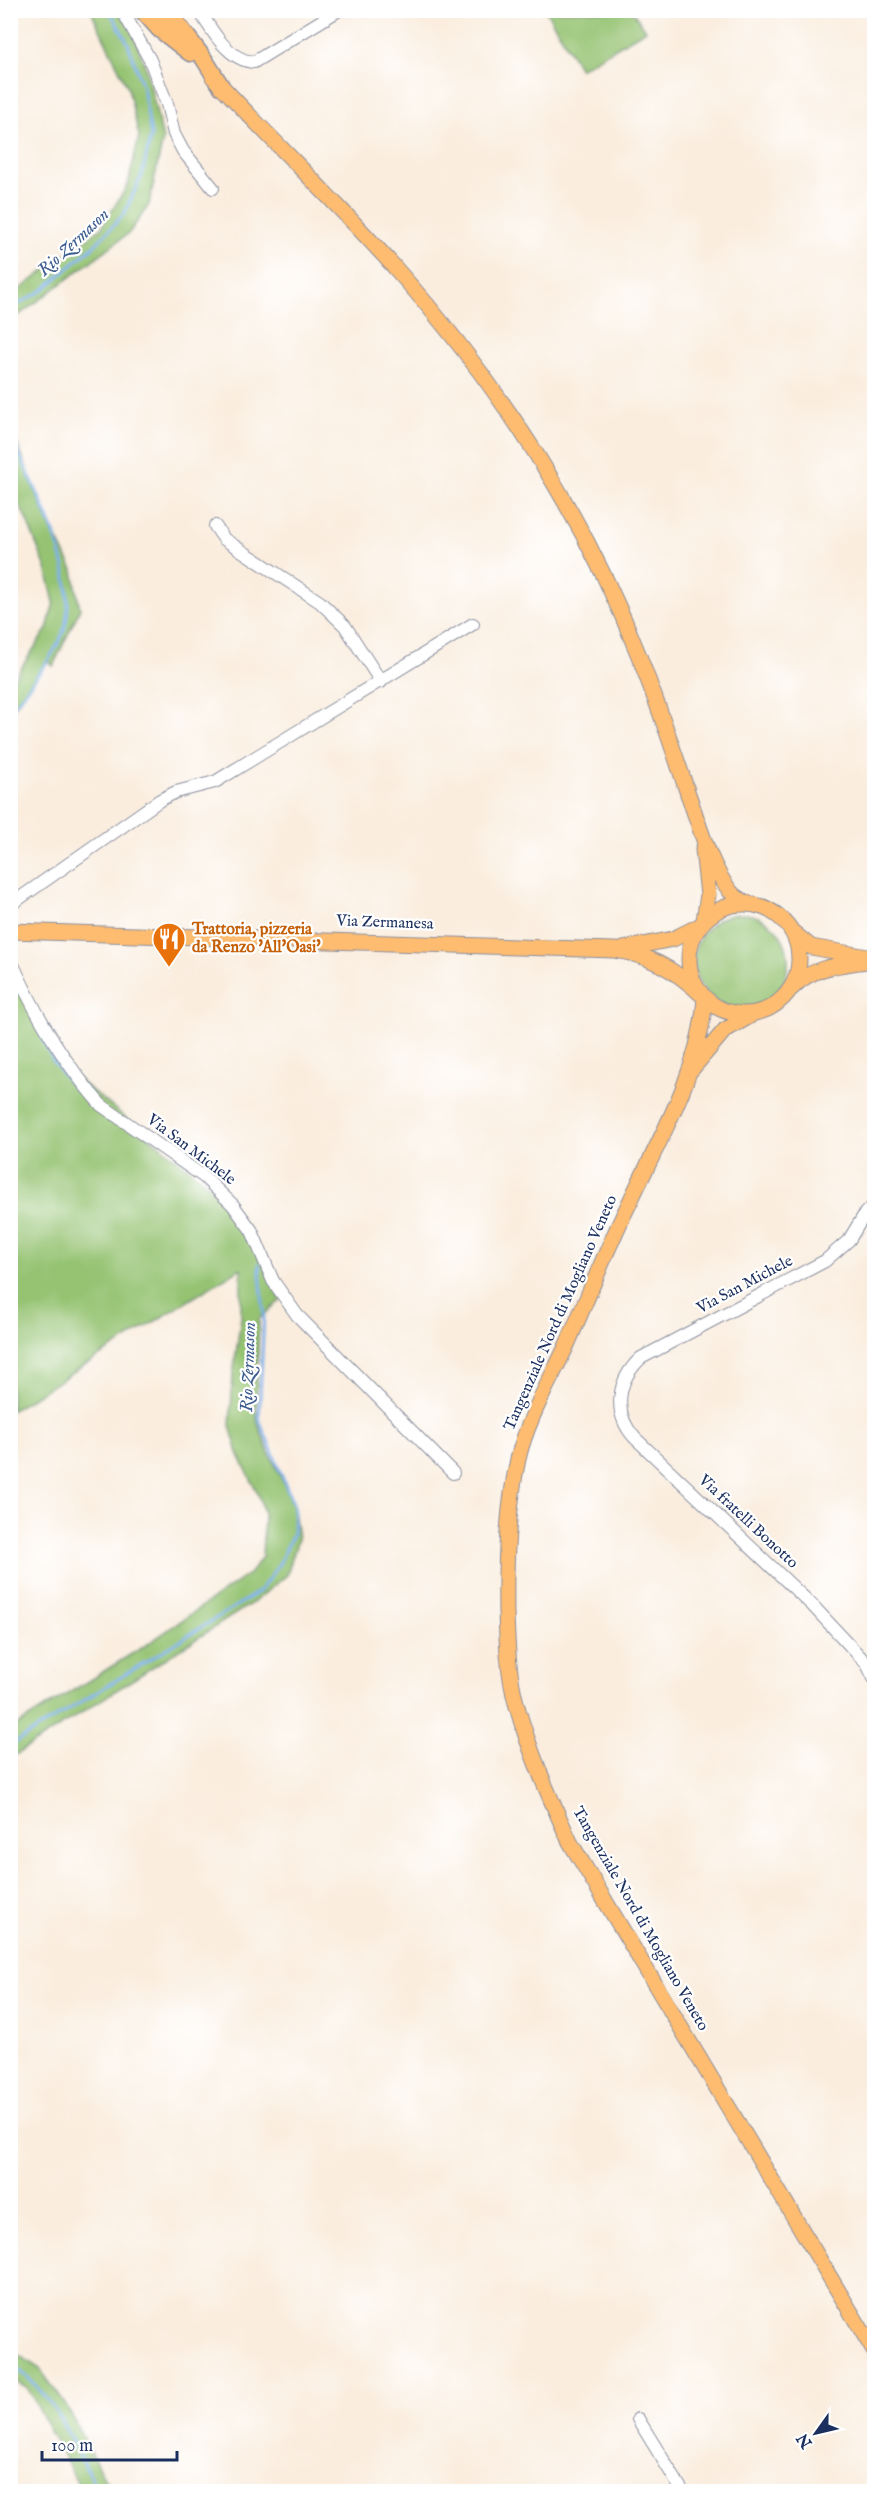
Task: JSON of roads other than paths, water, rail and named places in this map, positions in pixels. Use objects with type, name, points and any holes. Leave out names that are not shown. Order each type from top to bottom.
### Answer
[{"type":"highway","points":[[142,10],[159,29],[190,53]]},
{"type":"highway","points":[[167,10],[221,86]]},
{"type":"main road","points":[[154,10],[190,53],[324,190],[411,285],[483,376],[527,441],[585,540],[621,615],[639,656],[699,825],[728,889],[737,898],[765,908],[779,916],[801,941],[811,947],[874,959]]},
{"type":"main road","points":[[699,825],[708,891],[702,923],[691,942],[688,960],[692,978],[703,997]]},
{"type":"main road","name":"Via Zermanesa","points":[[614,950],[673,939],[702,923],[718,910],[734,905],[750,904]]},
{"type":"main road","points":[[789,928],[800,957],[798,973],[792,988]]},
{"type":"main road","name":"Via Zermanesa","points":[[10,930],[623,951],[665,967],[684,978],[703,997],[727,1012],[753,1014]]},
{"type":"main road","points":[[753,1014],[775,1005],[807,976],[820,970],[874,959]]},
{"type":"main road","name":"Tangenziale Nord di Mogliano Veneto","points":[[703,997],[691,1070],[665,1133],[613,1236],[577,1322],[542,1395],[518,1457],[507,1528],[505,1565],[507,1653],[515,1701],[538,1772],[570,1842],[874,2351]]},
{"type":"main road","name":"Tangenziale Nord di Mogliano Veneto","points":[[691,1070],[725,1030],[753,1014]]},
{"type":"street","points":[[122,10],[150,60],[167,104],[174,134],[183,151],[213,188]]},
{"type":"street","points":[[199,10],[232,53],[243,62],[254,62],[339,10]]},
{"type":"street","points":[[215,526],[224,539],[321,602],[345,626],[381,682]]},
{"type":"street","points":[[10,905],[160,800],[176,792],[215,782],[473,624]]},
{"type":"street","name":"Via San Michele","points":[[10,958],[53,1038],[88,1090],[101,1104],[204,1177],[233,1204],[252,1231],[273,1281],[297,1315],[453,1473]]},
{"type":"street","name":"Via San Michele","points":[[623,1382],[632,1366],[641,1358],[835,1254],[849,1240],[866,1212],[874,1206]]},
{"type":"street","name":"Via fratelli Bonotto","points":[[623,1382],[620,1407],[628,1430],[813,1606],[867,1664],[874,1678]]},
{"type":"street","points":[[638,2419],[683,2492]]},
{"type":"waterway","name":"Rio Zermason","points":[[10,309],[43,290],[96,244],[124,214],[142,175],[151,135],[143,87],[127,41],[109,10]]},
{"type":"waterway","name":"Rio Zermason","points":[[10,434],[53,530],[67,581],[68,606],[60,640],[40,672],[10,711]]},
{"type":"waterway","name":"Rio Zermason","points":[[39,1027],[53,1061],[75,1089],[94,1105]]},
{"type":"waterway","name":"Rio Zermason","points":[[10,1746],[260,1591],[279,1564],[293,1534],[294,1506],[259,1419],[264,1314],[259,1264]]},
{"type":"waterway","name":"Rio Zermason","points":[[10,2364],[25,2375],[51,2405],[72,2439],[98,2492]]},
{"type":"place","name":"Trattoria, pizzeria da Renzo 'All'Oasi'","points":[[169,968]]}]
